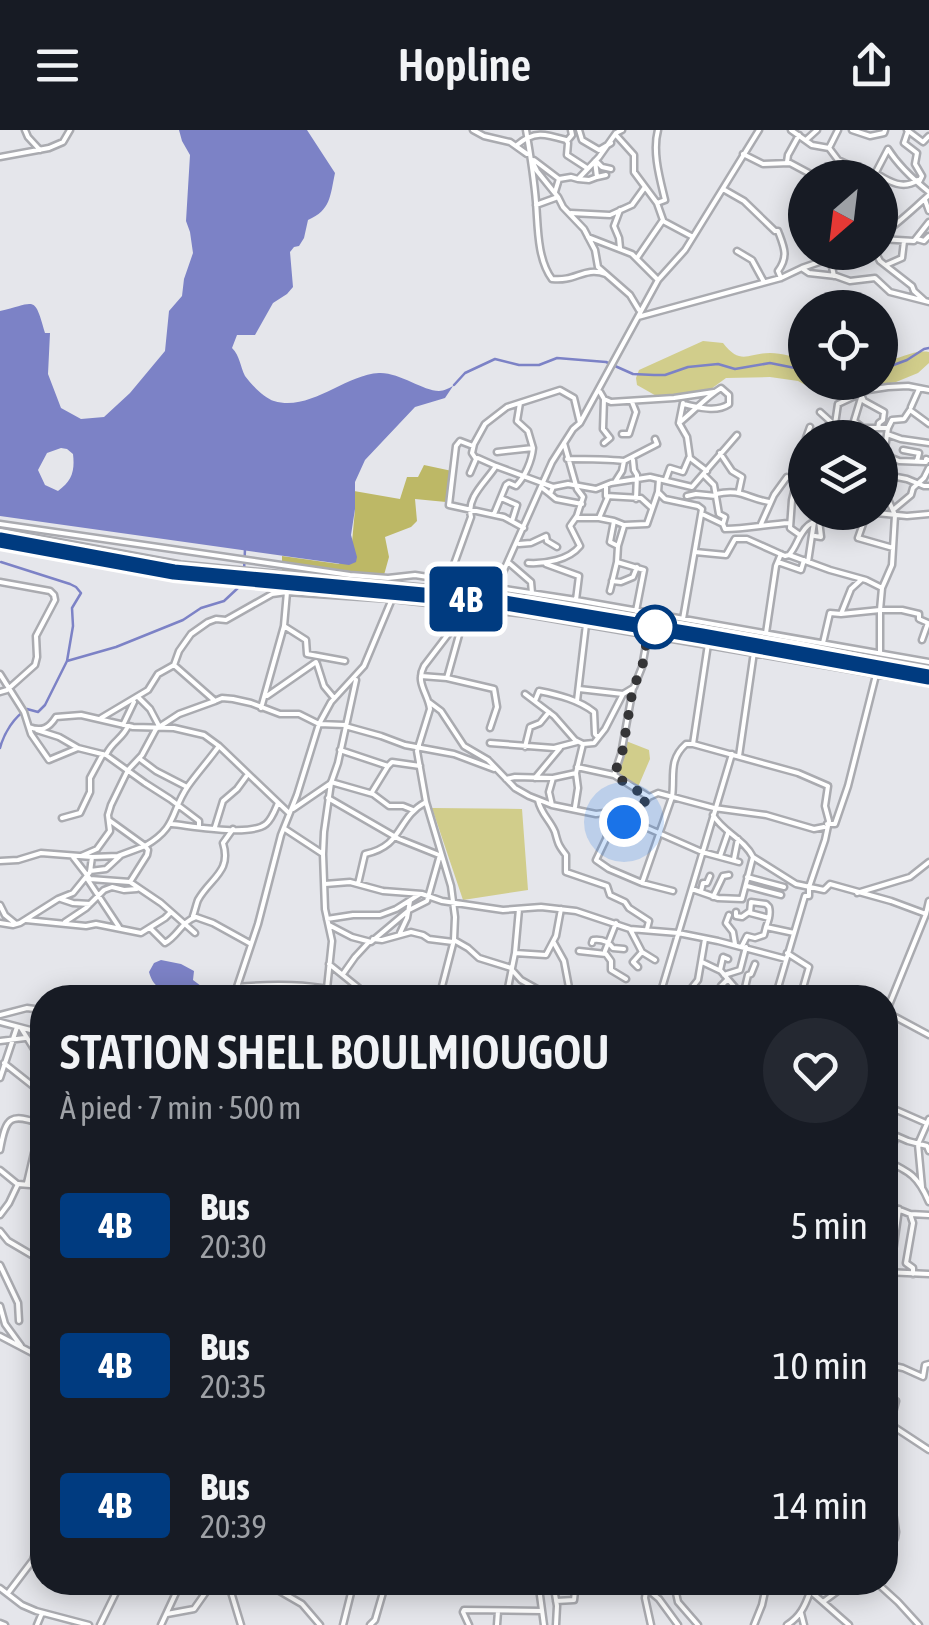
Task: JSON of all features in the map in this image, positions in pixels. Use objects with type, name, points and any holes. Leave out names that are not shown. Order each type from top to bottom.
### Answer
[{"type":"highway","points":[[0,537],[144,567],[529,601],[800,646],[929,677]]},
{"type":"highway","points":[[529,601],[586,620],[929,677]]},
{"type":"street","points":[[25,130],[40,150]]},
{"type":"street","points":[[0,157],[63,142],[70,130]]},
{"type":"street","points":[[473,130],[484,136],[493,133],[517,146],[559,179],[589,180],[606,175]]},
{"type":"street","points":[[571,130],[566,154],[587,168]]},
{"type":"street","points":[[580,130],[582,140],[600,150],[611,142]]},
{"type":"street","points":[[657,203],[665,200],[656,155],[658,130]]},
{"type":"street","points":[[791,130],[817,147],[829,148],[838,160]]},
{"type":"street","points":[[806,140],[818,130]]},
{"type":"street","points":[[829,148],[838,130]]},
{"type":"street","points":[[852,130],[870,136],[884,130]]},
{"type":"street","points":[[898,184],[908,186],[922,176],[915,163],[917,153],[904,144],[907,131],[923,142],[929,136]]},
{"type":"street","points":[[517,146],[527,132]]},
{"type":"street","points":[[527,132],[545,132],[567,141]]},
{"type":"street","points":[[527,132],[536,227],[550,278],[566,280],[590,270],[606,274]]},
{"type":"street","points":[[496,588],[564,443],[580,423],[658,280],[693,238],[756,132]]},
{"type":"street","points":[[578,180],[619,133],[634,154],[632,170],[657,203],[663,220],[693,238]]},
{"type":"street","points":[[743,154],[762,164],[787,162],[799,135]]},
{"type":"street","points":[[529,155],[588,237],[596,252],[596,264],[630,294],[638,314]]},
{"type":"street","points":[[578,163],[596,161]]},
{"type":"street","points":[[596,161],[610,169]]},
{"type":"street","points":[[596,161],[597,177]]},
{"type":"street","points":[[898,165],[918,181],[928,196],[929,212]]},
{"type":"street","points":[[556,195],[559,179]]},
{"type":"street","points":[[568,212],[610,215],[632,205],[645,187]]},
{"type":"street","points":[[723,189],[744,201],[778,231],[786,252],[778,271],[781,278]]},
{"type":"street","points":[[536,205],[556,195]]},
{"type":"street","points":[[898,224],[928,196]]},
{"type":"street","points":[[620,210],[614,225],[620,248]]},
{"type":"street","points":[[637,258],[663,220]]},
{"type":"street","points":[[916,240],[929,222]]},
{"type":"street","points":[[898,240],[924,241],[929,236]]},
{"type":"street","points":[[588,237],[637,258],[658,280]]},
{"type":"street","points":[[898,259],[902,258],[904,241]]},
{"type":"street","points":[[737,251],[752,260],[764,282]]},
{"type":"street","points":[[638,314],[659,313],[798,270]]},
{"type":"street","points":[[804,270],[850,281],[874,278],[890,292],[925,299]]},
{"type":"street","points":[[832,270],[834,276]]},
{"type":"street","points":[[893,270],[925,299]]},
{"type":"street","points":[[925,299],[929,288]]},
{"type":"street","points":[[898,386],[929,390]]},
{"type":"street","points":[[679,423],[698,408],[714,392],[721,388],[728,392],[730,401],[718,410],[698,408],[683,404]]},
{"type":"street","points":[[599,389],[610,402],[714,392]]},
{"type":"street","points":[[898,420],[904,420],[919,389]]},
{"type":"street","points":[[580,423],[577,402],[555,390],[507,407],[487,421],[472,453],[476,458],[524,474],[556,499],[582,504]]},
{"type":"street","points":[[666,480],[670,468],[683,472],[690,458],[688,437],[679,423],[685,396]]},
{"type":"street","points":[[604,398],[603,428],[610,438],[604,443]]},
{"type":"street","points":[[836,420],[838,404],[850,400]]},
{"type":"street","points":[[867,400],[884,412],[883,420]]},
{"type":"street","points":[[622,434],[630,434],[636,412],[632,402]]},
{"type":"street","points":[[494,514],[506,484],[518,485],[533,448],[528,432],[517,421],[520,404]]},
{"type":"street","points":[[910,410],[929,424]]},
{"type":"street","points":[[820,412],[829,420]]},
{"type":"street","points":[[679,502],[737,434]]},
{"type":"street","points":[[898,436],[929,443]]},
{"type":"street","points":[[567,459],[624,461],[657,444],[656,439]]},
{"type":"street","points":[[909,440],[910,461]]},
{"type":"street","points":[[473,446],[460,441],[456,446],[449,506],[494,514],[524,528]]},
{"type":"street","points":[[528,563],[544,563],[573,554],[580,545],[570,528],[583,497],[564,443]]},
{"type":"street","points":[[497,452],[533,448]]},
{"type":"street","points":[[903,450],[919,453],[917,460]]},
{"type":"street","points":[[720,453],[732,471],[742,477],[738,491]]},
{"type":"street","points":[[633,457],[638,480],[636,499]]},
{"type":"street","points":[[476,458],[469,477],[480,487]]},
{"type":"street","points":[[690,458],[714,485],[719,515],[726,517],[723,524]]},
{"type":"street","points":[[615,482],[624,461]]},
{"type":"street","points":[[898,461],[928,464],[927,481],[898,480]]},
{"type":"street","points":[[454,567],[471,517],[469,510],[496,466]]},
{"type":"street","points":[[542,485],[568,484],[592,490],[650,476],[692,487]]},
{"type":"street","points":[[576,518],[647,524],[659,478]]},
{"type":"street","points":[[761,524],[788,478]]},
{"type":"street","points":[[898,509],[912,495],[917,483]]},
{"type":"street","points":[[606,485],[608,497]]},
{"type":"street","points":[[550,494],[553,487]]},
{"type":"street","points":[[687,496],[738,491],[770,503]]},
{"type":"street","points":[[658,492],[665,498],[700,506],[684,620]]},
{"type":"street","points":[[608,497],[644,499],[652,508]]},
{"type":"street","points":[[600,518],[608,497]]},
{"type":"street","points":[[500,498],[518,505],[512,521]]},
{"type":"street","points":[[701,513],[723,524],[725,529],[788,523]]},
{"type":"street","points":[[898,513],[929,514]]},
{"type":"street","points":[[614,521],[610,542],[618,546]]},
{"type":"street","points":[[0,524],[350,575],[415,575],[496,588],[529,601]]},
{"type":"street","points":[[610,592],[624,525]]},
{"type":"street","points":[[790,530],[800,535]]},
{"type":"street","points":[[789,554],[805,530]]},
{"type":"street","points":[[778,562],[801,570],[814,530]]},
{"type":"street","points":[[861,530],[858,538],[892,548]]},
{"type":"street","points":[[880,653],[882,588],[892,566],[893,530]]},
{"type":"street","points":[[517,544],[546,536],[547,541],[557,546]]},
{"type":"street","points":[[696,552],[726,555],[735,538],[747,539],[882,588]]},
{"type":"street","points":[[766,633],[781,554]]},
{"type":"street","points":[[617,562],[644,570],[636,611]]},
{"type":"street","points":[[508,563],[531,582],[529,601]]},
{"type":"street","points":[[544,563],[579,576],[576,600]]},
{"type":"street","points":[[636,567],[633,577],[640,592]]},
{"type":"street","points":[[612,581],[633,577]]},
{"type":"street","points":[[841,614],[852,589],[862,579]]},
{"type":"street","points":[[0,582],[50,591],[55,597],[53,608],[36,636],[36,663],[4,688]]},
{"type":"street","points":[[261,708],[284,626],[287,592]]},
{"type":"street","points":[[101,718],[150,688],[160,672],[174,665],[188,637],[208,622],[226,620],[266,596],[287,592],[466,609],[576,600],[929,662]]},
{"type":"street","points":[[239,985],[319,724],[334,698],[357,675],[367,658],[392,599]]},
{"type":"street","points":[[466,609],[420,676],[429,702],[440,711],[464,746],[488,760],[515,788],[552,805],[612,815],[702,852],[736,861],[738,840]]},
{"type":"street","points":[[446,678],[466,609]]},
{"type":"street","points":[[822,643],[830,613],[880,610],[919,614],[919,620],[928,623],[922,640]]},
{"type":"street","points":[[577,702],[586,620],[876,675],[929,677]]},
{"type":"street","points":[[284,626],[306,640],[306,652],[315,659],[324,686],[334,698]]},
{"type":"street","points":[[614,775],[648,634]]},
{"type":"street","points":[[693,744],[708,644]]},
{"type":"street","points":[[739,756],[754,652]]},
{"type":"street","points":[[265,697],[315,659],[345,660]]},
{"type":"street","points":[[174,665],[215,700]]},
{"type":"street","points":[[0,674],[4,688],[24,712],[31,734],[49,760],[78,748]]},
{"type":"street","points":[[328,985],[332,937],[322,854],[328,798],[357,675]]},
{"type":"street","points":[[673,890],[642,883],[596,860],[612,815],[618,810],[638,809],[658,793],[714,811],[766,815],[817,829],[836,824],[876,675]]},
{"type":"street","points":[[420,676],[494,689],[497,707],[490,728]]},
{"type":"street","points":[[579,688],[623,694]]},
{"type":"street","points":[[490,742],[560,748],[593,744],[623,694],[633,688]]},
{"type":"street","points":[[535,701],[539,691],[594,710],[598,737]]},
{"type":"street","points":[[525,694],[580,743]]},
{"type":"street","points":[[62,818],[80,813],[90,792],[90,778],[112,742],[124,736],[137,698]]},
{"type":"street","points":[[137,698],[150,709],[158,728]]},
{"type":"street","points":[[81,856],[97,849],[108,835],[110,806],[128,770],[158,728],[179,714],[222,698],[454,754],[496,769]]},
{"type":"street","points":[[429,702],[429,716],[418,747],[426,802],[454,902],[454,941],[442,985]]},
{"type":"street","points":[[525,747],[530,727],[549,712]]},
{"type":"street","points":[[36,730],[49,726],[58,716],[74,714],[204,735],[290,812]]},
{"type":"street","points":[[29,727],[78,748],[104,754],[178,805],[200,827]]},
{"type":"street","points":[[574,809],[580,743]]},
{"type":"street","points":[[642,883],[672,797],[676,754],[686,744],[798,773],[828,786],[825,840],[779,985]]},
{"type":"street","points":[[0,861],[41,854],[120,856],[146,846],[171,824],[187,787],[218,746]]},
{"type":"street","points":[[535,778],[560,748]]},
{"type":"street","points":[[340,750],[388,766]]},
{"type":"street","points":[[663,985],[732,754]]},
{"type":"street","points":[[140,758],[156,772],[187,787]]},
{"type":"street","points":[[371,794],[392,762],[421,766]]},
{"type":"street","points":[[506,779],[553,778],[577,770],[614,775],[648,798]]},
{"type":"street","points":[[214,828],[223,801],[238,790],[248,774]]},
{"type":"street","points":[[552,805],[549,792],[553,778]]},
{"type":"street","points":[[290,812],[331,783]]},
{"type":"street","points":[[331,783],[371,794],[390,806],[413,810]]},
{"type":"street","points":[[328,798],[396,837],[440,856]]},
{"type":"street","points":[[538,800],[566,856],[566,872],[607,886],[610,895],[649,921],[646,930]]},
{"type":"street","points":[[358,884],[366,854],[387,847],[413,810],[426,802]]},
{"type":"street","points":[[171,824],[258,828],[267,823],[278,803]]},
{"type":"street","points":[[714,811],[728,833],[753,857],[796,884],[824,890],[830,884],[926,914]]},
{"type":"street","points":[[108,820],[148,850],[130,882]]},
{"type":"street","points":[[284,828],[322,854]]},
{"type":"street","points":[[150,928],[165,943],[192,918],[198,900],[225,862],[223,843],[232,829]]},
{"type":"street","points":[[720,856],[728,833]]},
{"type":"street","points":[[72,856],[120,928]]},
{"type":"street","points":[[87,875],[106,870],[120,856]]},
{"type":"street","points":[[343,974],[372,940],[409,910],[426,902],[440,856]]},
{"type":"street","points":[[0,923],[16,925],[72,894],[87,875],[92,857]]},
{"type":"street","points":[[691,889],[713,897],[742,899],[753,857]]},
{"type":"street","points":[[857,893],[910,878],[929,862]]},
{"type":"street","points":[[87,875],[96,880],[130,882],[195,932]]},
{"type":"street","points":[[713,897],[723,876],[729,875]]},
{"type":"street","points":[[701,892],[703,882],[708,882],[710,876]]},
{"type":"street","points":[[747,877],[784,887]]},
{"type":"street","points":[[324,884],[345,882],[383,892],[420,894],[502,910],[542,907],[583,912],[630,929],[678,934],[786,956],[809,967],[804,985]]},
{"type":"street","points":[[764,935],[770,918],[762,895],[770,883]]},
{"type":"street","points":[[744,886],[781,894]]},
{"type":"street","points":[[64,923],[104,890],[137,889]]},
{"type":"street","points":[[328,922],[353,914],[380,914],[420,894]]},
{"type":"street","points":[[60,898],[90,904]]},
{"type":"street","points":[[400,933],[410,901]]},
{"type":"street","points":[[896,985],[929,901]]},
{"type":"street","points":[[749,912],[751,902],[766,904]]},
{"type":"street","points":[[0,905],[16,925]]},
{"type":"street","points":[[509,985],[519,909]]},
{"type":"street","points":[[515,953],[544,956],[554,942],[561,909]]},
{"type":"street","points":[[26,920],[86,926],[94,923],[135,933],[150,928],[171,912]]},
{"type":"street","points":[[736,912],[740,917],[749,912],[770,918]]},
{"type":"street","points":[[729,914],[726,923],[734,944]]},
{"type":"street","points":[[192,918],[214,923],[251,944]]},
{"type":"street","points":[[328,922],[352,937],[382,940],[416,932],[428,940],[454,941],[479,958],[512,969],[529,985]]},
{"type":"street","points":[[604,953],[616,923]]},
{"type":"street","points":[[766,927],[794,933]]},
{"type":"street","points":[[630,929],[642,952],[654,960]]},
{"type":"street","points":[[724,975],[740,970],[746,936],[764,935],[774,940]]},
{"type":"street","points":[[695,985],[705,939]]},
{"type":"street","points":[[592,944],[595,940],[608,942],[613,948],[624,949]]},
{"type":"street","points":[[554,942],[564,961],[569,985]]},
{"type":"street","points":[[579,950],[604,953],[611,960],[611,970],[626,979]]},
{"type":"street","points":[[638,968],[633,962],[642,952]]},
{"type":"street","points":[[721,985],[723,957],[728,959]]},
{"type":"street","points":[[702,962],[734,985]]},
{"type":"street","points":[[329,964],[356,985]]},
{"type":"street","points":[[747,985],[755,964]]},
{"type":"street","points":[[0,1018],[30,1008]]},
{"type":"street","points":[[898,1017],[929,1035]]},
{"type":"street","points":[[0,1018],[30,1030]]},
{"type":"street","points":[[19,1027],[30,1042]]},
{"type":"street","points":[[0,1078],[19,1027]]},
{"type":"street","points":[[0,1040],[27,1038]]},
{"type":"street","points":[[4,1063],[30,1084]]},
{"type":"street","points":[[898,1109],[928,1121],[918,1144],[922,1187]]},
{"type":"street","points":[[0,1150],[6,1123],[13,1118],[30,1120]]},
{"type":"street","points":[[898,1137],[927,1146],[929,1151]]},
{"type":"street","points":[[0,1214],[23,1184],[30,1164]]},
{"type":"street","points":[[898,1167],[913,1174],[929,1202]]},
{"type":"street","points":[[0,1170],[30,1185]]},
{"type":"street","points":[[23,1184],[30,1179]]},
{"type":"street","points":[[898,1215],[899,1209],[929,1215]]},
{"type":"street","points":[[910,1214],[913,1221],[906,1264],[913,1274]]},
{"type":"street","points":[[0,1231],[8,1242],[30,1254]]},
{"type":"street","points":[[0,1265],[18,1303],[19,1321]]},
{"type":"street","points":[[898,1273],[929,1274]]},
{"type":"street","points":[[0,1306],[5,1324],[22,1348]]},
{"type":"street","points":[[0,1336],[30,1352]]},
{"type":"street","points":[[898,1367],[923,1376],[925,1364],[929,1364]]},
{"type":"street","points":[[898,1429],[929,1450]]},
{"type":"street","points":[[8,1594],[30,1564]]},
{"type":"street","points":[[0,1588],[22,1605],[89,1625]]},
{"type":"street","points":[[100,1625],[115,1595]]},
{"type":"street","points":[[162,1625],[175,1595]]},
{"type":"street","points":[[167,1614],[194,1609],[203,1595]]},
{"type":"street","points":[[232,1595],[240,1625]]},
{"type":"street","points":[[286,1595],[302,1604],[320,1625]]},
{"type":"street","points":[[343,1625],[350,1595]]},
{"type":"street","points":[[370,1625],[382,1595]]},
{"type":"street","points":[[540,1595],[544,1625]]},
{"type":"street","points":[[555,1595],[556,1625]]},
{"type":"street","points":[[556,1601],[568,1602],[574,1600],[575,1595]]},
{"type":"street","points":[[645,1595],[651,1625]]},
{"type":"street","points":[[653,1595],[678,1625]]},
{"type":"street","points":[[676,1595],[698,1625]]},
{"type":"street","points":[[754,1625],[764,1595]]},
{"type":"street","points":[[787,1625],[802,1612],[809,1595]]},
{"type":"street","points":[[814,1595],[849,1625]]},
{"type":"street","points":[[823,1602],[832,1595]]},
{"type":"street","points":[[890,1595],[919,1625]]},
{"type":"street","points":[[469,1625],[464,1610],[542,1611]]},
{"type":"street","points":[[497,1625],[498,1611]]},
{"type":"street","points":[[802,1612],[804,1625]]},
{"type":"street","points":[[37,1625],[42,1613]]},
{"type":"shaded area","points":[[703,341],[723,343],[745,357],[775,353],[788,356],[788,380],[726,378],[711,389],[660,398],[637,385],[639,370]]},
{"type":"shaded area","points":[[929,352],[929,363],[918,373],[898,381],[898,358]]},
{"type":"shaded area","points":[[424,465],[452,471],[446,502],[415,499],[417,521],[385,537],[389,557],[384,575],[370,580],[282,571],[282,556],[339,564],[352,543],[354,491],[400,499],[407,477],[418,477]]},
{"type":"shaded area","points":[[626,741],[649,750],[650,759],[638,787],[616,775]]},
{"type":"shaded area","points":[[432,808],[522,809],[528,890],[463,900]]},
{"type":"water","points":[[179,130],[307,130],[335,173],[325,207],[308,220],[304,238],[290,252],[293,287],[273,303],[255,335],[237,335],[232,348],[245,376],[258,390],[274,401],[301,402],[379,373],[433,390],[453,386],[445,398],[415,407],[365,460],[355,482],[351,535],[357,557],[349,565],[0,516],[0,311],[27,304],[35,307],[45,333],[50,333],[48,374],[61,408],[81,419],[104,417],[130,393],[165,351],[169,311],[182,296],[193,253],[186,221],[190,155]],"holes":[[[67,449],[73,454],[73,471],[58,491],[45,485],[38,470],[47,453]]]},
{"type":"water","points":[[161,960],[181,964],[194,971],[193,980],[200,985],[156,985],[149,972]]},
{"type":"waterway","points":[[898,363],[929,348]]},
{"type":"waterway","points":[[454,385],[465,373],[495,359],[519,365],[539,365],[557,358],[606,362],[633,374],[654,375],[718,364],[735,369],[770,363],[788,367]]},
{"type":"waterway","points":[[244,571],[245,549]]},
{"type":"waterway","points":[[0,748],[18,716],[27,709],[38,712],[45,705],[67,661],[72,608],[81,593],[70,584],[1,562]]},
{"type":"waterway","points":[[67,661],[116,647],[224,601],[239,587],[241,579]]},
{"type":"bus line","name":"4B","points":[[0,540],[174,572],[499,602],[929,677]]},
{"type":"route","points":[[624,822],[612,818],[613,812],[638,809],[648,798],[614,775],[648,634],[658,636],[660,628],[655,627]]}]
